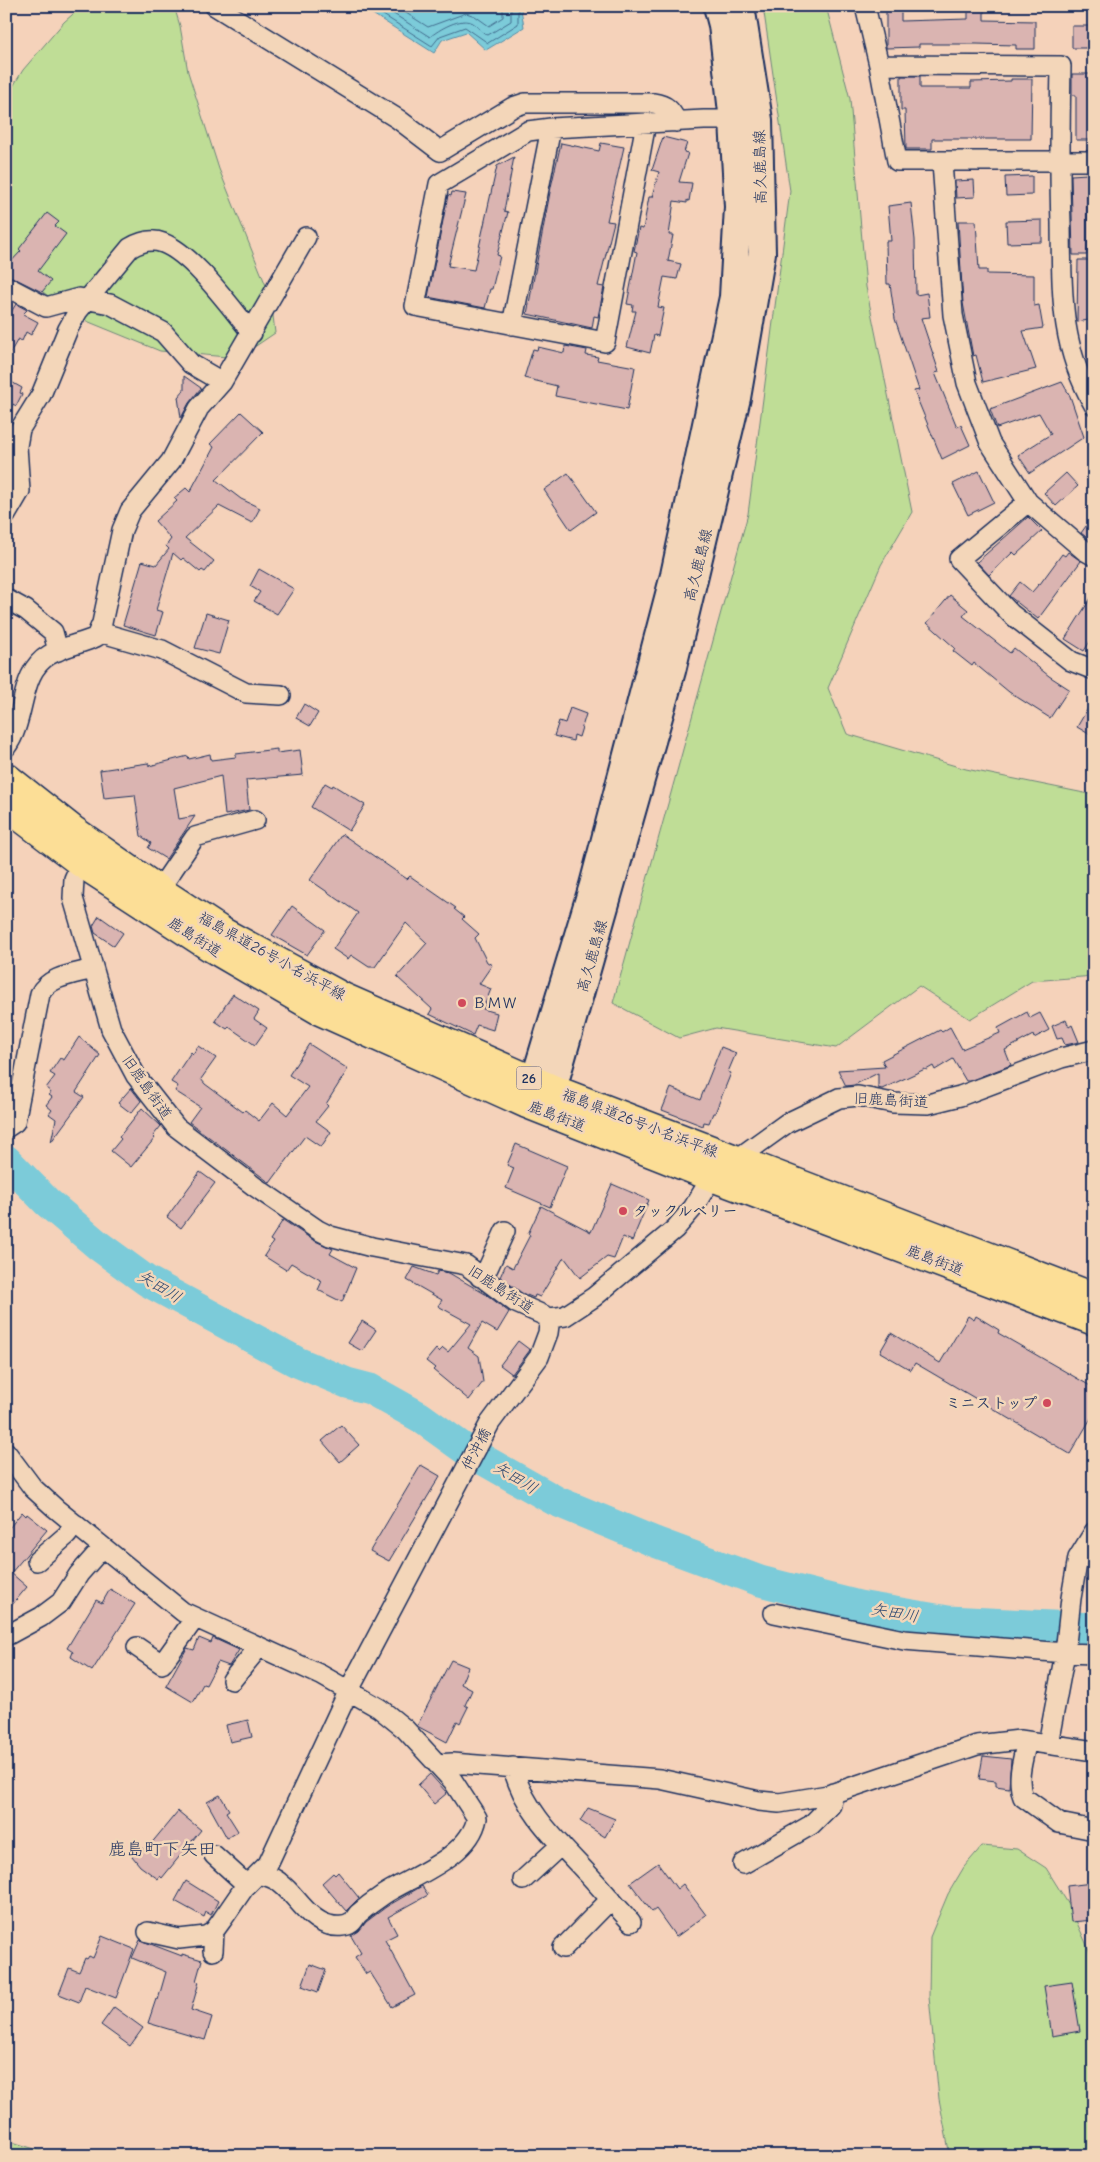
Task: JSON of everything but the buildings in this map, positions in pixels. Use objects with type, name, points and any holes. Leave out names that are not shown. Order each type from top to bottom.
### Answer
[{"type":"main road","name":"高久鹿島線","points":[[541,1097],[593,885],[674,575],[733,297],[738,207],[733,121],[722,25],[717,6]]},
{"type":"main road","name":"高久鹿島線","points":[[541,1097],[672,671],[737,398],[762,253],[760,120],[741,6]]},
{"type":"main road","name":"福島県道26号小名浜平線","points":[[6,777],[73,830],[223,932],[342,997],[541,1097],[736,1160],[1094,1297]]},
{"type":"main road","name":"鹿島街道","points":[[6,806],[81,862],[210,947],[320,1011],[541,1097],[712,1177],[1094,1321]]},
{"type":"street","points":[[215,6],[398,119],[440,152],[513,107],[525,103],[653,103],[664,105],[672,111],[677,122]]},
{"type":"street","points":[[865,6],[879,65],[897,161],[1059,160],[1094,162]]},
{"type":"street","points":[[879,65],[1061,66],[1059,160],[1063,309],[1074,363],[1094,404]]},
{"type":"street","points":[[646,123],[605,342],[415,306],[439,184],[528,131],[646,123],[760,120]]},
{"type":"street","points":[[512,325],[551,128]]},
{"type":"street","points":[[942,162],[953,315],[968,382],[990,443],[1028,502],[1094,556]]},
{"type":"street","points":[[6,747],[16,730],[33,670],[40,662],[58,651],[96,637],[99,632],[122,530],[130,511],[172,461],[199,408],[222,382],[306,237]]},
{"type":"street","points":[[6,515],[20,491],[17,446],[20,429],[41,394],[78,311],[130,248],[140,242],[153,241],[162,243],[184,255],[252,333]]},
{"type":"street","points":[[6,286],[46,307],[79,298],[110,304],[163,332],[191,364],[222,382]]},
{"type":"street","points":[[1028,502],[959,559],[1011,614],[1070,661],[1094,670]]},
{"type":"street","points":[[6,599],[26,610],[53,632],[58,651]]},
{"type":"street","points":[[99,632],[162,650],[246,693],[281,696]]},
{"type":"street","points":[[159,890],[195,837],[255,820]]},
{"type":"street","name":"旧鹿島街道","points":[[81,862],[74,879],[73,898],[111,1028],[136,1076],[176,1127],[254,1186],[324,1233],[372,1247],[466,1265],[516,1303],[550,1318],[565,1316],[594,1297],[675,1229],[693,1208],[712,1177],[787,1124],[839,1098],[858,1096],[893,1103],[928,1104],[960,1096],[1061,1058],[1094,1050]]},
{"type":"street","points":[[6,1128],[15,1122],[40,994],[50,982],[93,969]]},
{"type":"street","points":[[480,1277],[488,1268],[505,1231]]},
{"type":"street","name":"仲沖橋","points":[[214,1930],[268,1864],[349,1690],[490,1423],[539,1357],[548,1332],[550,1318]]},
{"type":"street","points":[[6,1452],[33,1488],[166,1599],[195,1618],[349,1690],[379,1708],[404,1729],[453,1781],[473,1808],[477,1818],[476,1826],[462,1844],[437,1866],[370,1904],[351,1923],[340,1926],[330,1926],[320,1922],[280,1882],[253,1880],[214,1855]]},
{"type":"street","points":[[36,1560],[67,1535],[75,1524]]},
{"type":"street","points":[[1048,1744],[1065,1654],[1070,1598],[1078,1558],[1094,1532]]},
{"type":"street","points":[[6,1636],[41,1617],[60,1602],[79,1574],[103,1547]]},
{"type":"street","points":[[774,1613],[904,1640],[1065,1654],[1094,1654]]},
{"type":"street","points":[[137,1646],[162,1664],[195,1618]]},
{"type":"street","points":[[232,1680],[259,1647]]},
{"type":"street","points":[[437,1764],[452,1763],[513,1767],[660,1779],[759,1802],[779,1803],[833,1794],[978,1745],[1020,1740],[1094,1751]]},
{"type":"street","points":[[1027,1741],[1020,1769],[1020,1791],[1023,1797],[1059,1823],[1094,1830]]},
{"type":"street","points":[[513,1767],[522,1792],[534,1812],[561,1845],[631,1922]]},
{"type":"street","points":[[743,1864],[812,1825],[831,1805],[833,1794]]},
{"type":"street","points":[[523,1880],[561,1845]]},
{"type":"street","points":[[563,1948],[611,1900]]},
{"type":"street","points":[[148,1932],[179,1939],[206,1936],[214,1930]]},
{"type":"street","points":[[213,1951],[214,1930]]},
{"type":"green space","points":[[82,6],[174,6],[180,26],[188,72],[219,169],[271,298],[275,333],[238,358],[160,351],[72,315],[14,269],[6,248],[6,98],[23,70],[64,22]]},
{"type":"green space","points":[[763,6],[826,6],[850,99],[866,287],[912,512],[881,565],[828,688],[847,734],[966,769],[1094,795],[1094,976],[1032,981],[970,1019],[919,986],[836,1048],[716,1028],[679,1038],[613,1003],[748,514],[790,191]]},
{"type":"green space","points":[[982,1846],[1017,1849],[1046,1868],[1069,1905],[1094,1961],[1094,2156],[950,2156],[939,2099],[929,1997],[930,1937],[948,1894],[964,1867]]},
{"type":"green space","points":[[6,2140],[57,2156],[6,2156]]},
{"type":"water","points":[[360,6],[526,6],[521,9],[524,27],[486,50],[466,32],[442,40],[434,53]]},
{"type":"waterway","name":"矢田川","points":[[6,1160],[47,1202],[99,1246],[147,1281],[297,1362],[347,1383],[370,1389],[420,1417],[466,1450],[556,1501],[655,1542],[760,1581],[859,1606],[948,1621],[1094,1628]]},
{"type":"place","name":"ＢＭＷ","points":[[462,1003]]},
{"type":"place","name":"タックルベリー","points":[[623,1211]]},
{"type":"place","name":"ミニストップ","points":[[1047,1403]]},
{"type":"district","name":"鹿島町下矢田","points":[[162,1849]]}]
